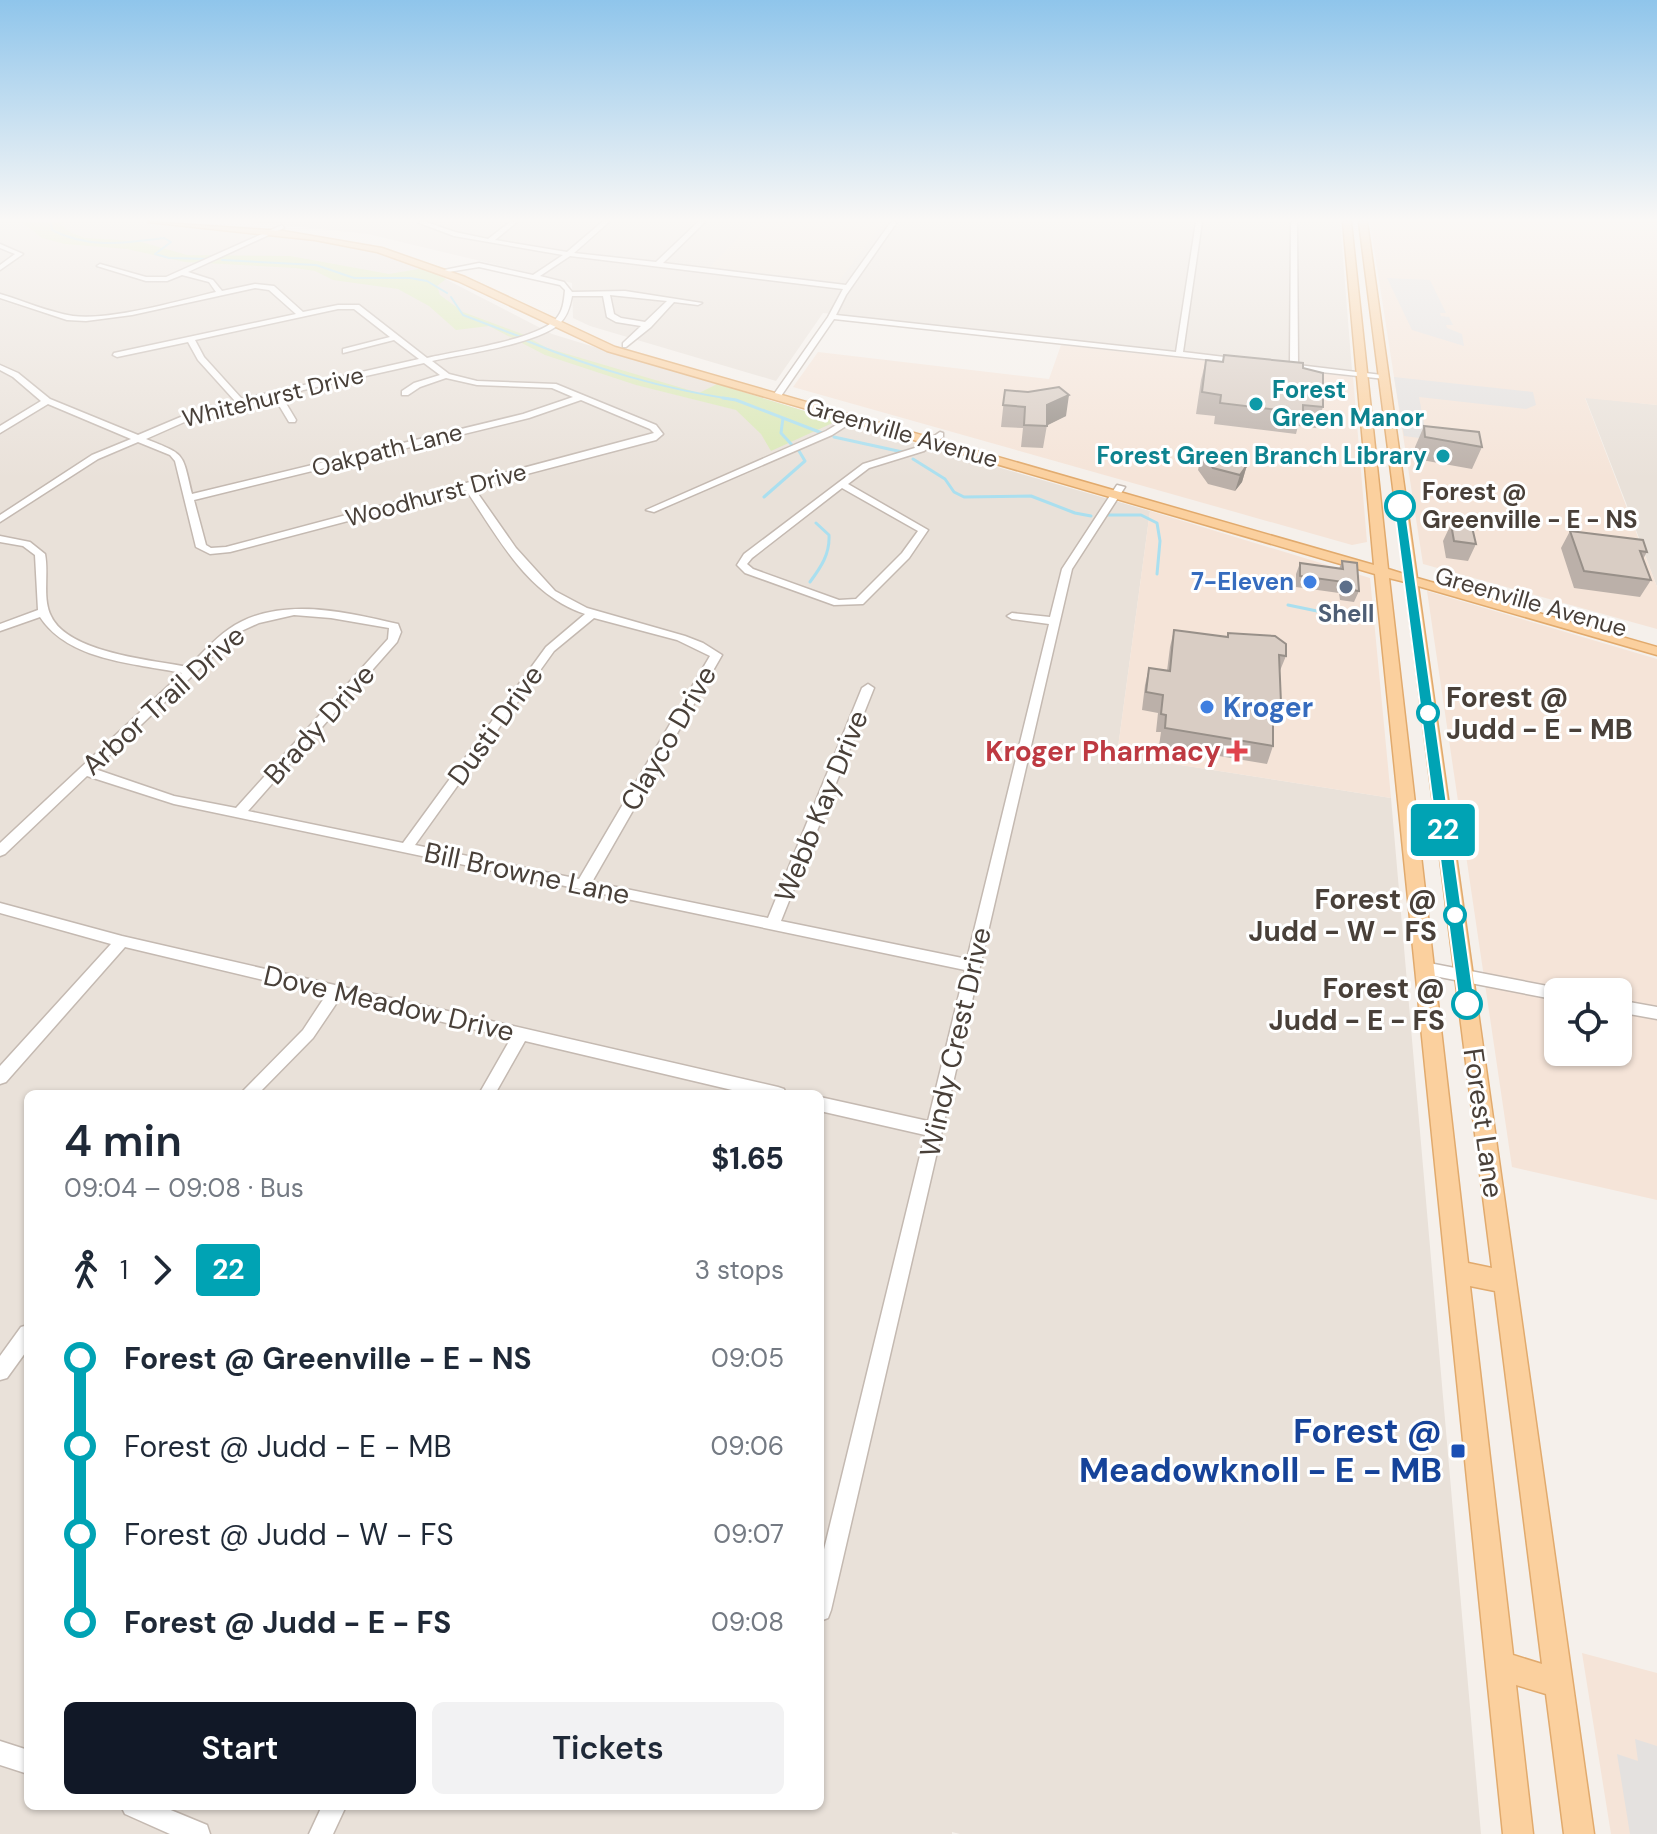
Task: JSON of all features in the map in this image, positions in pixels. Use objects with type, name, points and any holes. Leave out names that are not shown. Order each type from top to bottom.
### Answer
[{"type":"main road","name":"Greenville Avenue","points":[[524,308],[559,323],[853,419],[936,438]]},
{"type":"main road","name":"Greenville Avenue","points":[[529,308],[611,349],[778,393],[1117,491],[1259,526],[1381,565]]},
{"type":"main road","name":"Forest Lane","points":[[1354,308],[1518,1834]]},
{"type":"main road","name":"Forest Lane","points":[[1374,308],[1579,1834]]},
{"type":"main road","points":[[1357,339],[1378,341]]},
{"type":"main road","points":[[1367,437],[1390,440]]},
{"type":"main road","name":"Greenville Avenue","points":[[1117,491],[1191,517],[1381,565],[1656,645]]},
{"type":"main road","points":[[1373,496],[1399,500]]},
{"type":"main road","points":[[1191,517],[1202,515],[1259,526]]},
{"type":"main road","points":[[1392,662],[1421,660]]},
{"type":"main road","points":[[1401,746],[1433,750]]},
{"type":"main road","points":[[1411,837],[1445,843]]},
{"type":"main road","points":[[1457,1272],[1505,1282]]},
{"type":"main road","points":[[1500,1665],[1559,1684]]},
{"type":"street","points":[[37,308],[70,318],[86,319],[145,308]]},
{"type":"street","points":[[293,308],[301,315]]},
{"type":"street","points":[[117,355],[335,308]]},
{"type":"street","points":[[357,308],[446,376],[477,383],[553,386],[582,397]]},
{"type":"street","points":[[559,323],[564,308]]},
{"type":"street","points":[[609,308],[610,315],[619,320],[648,325]]},
{"type":"street","points":[[626,345],[665,308]]},
{"type":"street","points":[[778,393],[837,308]]},
{"type":"street","points":[[1179,355],[1186,308]]},
{"type":"street","points":[[1294,308],[1294,367]]},
{"type":"street","points":[[832,317],[1254,363]]},
{"type":"street","name":"Whitehurst Drive","points":[[0,519],[80,466],[137,437],[186,418],[240,402],[524,338],[559,323]]},
{"type":"street","points":[[346,351],[397,337]]},
{"type":"street","points":[[190,339],[201,358],[240,402]]},
{"type":"street","points":[[1280,366],[1382,377]]},
{"type":"street","points":[[0,367],[21,376],[33,392],[47,401],[173,453],[179,460],[189,498]]},
{"type":"street","points":[[405,393],[417,385],[446,376]]},
{"type":"street","points":[[276,394],[292,420]]},
{"type":"street","name":"Woodhurst Drive","points":[[189,498],[201,547],[210,551],[226,550],[659,434],[653,427],[582,397]]},
{"type":"street","name":"Oakpath Lane","points":[[189,498],[526,416],[582,397]]},
{"type":"street","points":[[0,430],[47,401]]},
{"type":"street","points":[[651,510],[829,433],[853,419]]},
{"type":"street","points":[[842,484],[923,530],[922,537],[859,602],[838,603],[749,571],[742,565],[748,556],[842,484],[866,466],[914,452],[936,438]]},
{"type":"street","name":"Clayco Drive","points":[[468,486],[543,587],[567,603],[704,647],[716,655],[583,885]]},
{"type":"street","name":"Windy Crest Drive","points":[[824,1593],[1067,569],[1117,491]]},
{"type":"street","points":[[0,539],[26,544],[40,554],[43,612],[49,626],[68,641],[191,671]]},
{"type":"street","name":"Arbor Trail Drive","points":[[0,851],[233,631],[252,620],[290,610],[394,626],[396,632]]},
{"type":"street","points":[[0,628],[43,612]]},
{"type":"street","name":"Dusti Drive","points":[[406,848],[550,649],[594,612]]},
{"type":"street","points":[[1012,616],[1054,621]]},
{"type":"street","name":"Brady Drive","points":[[239,813],[393,640],[396,632]]},
{"type":"street","name":"Webb Kay Drive","points":[[773,923],[868,688]]},
{"type":"street","name":"Bill Browne Lane","points":[[85,771],[106,774],[137,790],[239,813],[973,966]]},
{"type":"street","name":"Dove Meadow Drive","points":[[0,908],[122,941],[761,1090]]},
{"type":"street","points":[[0,1077],[122,941]]},
{"type":"street","points":[[1424,968],[1544,991]]},
{"type":"street","points":[[252,1090],[308,1034],[337,991]]},
{"type":"street","points":[[1632,1009],[1657,1013]]},
{"type":"street","points":[[489,1090],[521,1034]]},
{"type":"street","points":[[824,1105],[934,1130]]},
{"type":"street","points":[[0,1371],[24,1339]]},
{"type":"street","points":[[0,1753],[24,1761]]},
{"type":"street","points":[[142,1810],[198,1834]]},
{"type":"street","points":[[321,1834],[332,1810]]},
{"type":"shaded area","points":[[0,308],[501,308],[552,334],[837,421],[1150,511],[1117,755],[1391,798],[1481,1834],[0,1834]]},
{"type":"shaded area","points":[[573,308],[1347,308],[1352,370],[823,313],[776,381],[590,326],[573,318]]},
{"type":"shaded area","points":[[1383,308],[1657,308],[1657,405],[1585,398],[1657,587],[1657,629],[1423,564]]},
{"type":"shaded area","points":[[1401,308],[1443,308],[1446,313],[1440,313],[1441,316],[1449,317],[1453,325],[1446,325],[1447,328],[1462,334],[1464,346],[1412,330]]},
{"type":"shaded area","points":[[1061,345],[1353,377],[1367,542],[1352,545],[793,387],[818,352],[1049,379]]},
{"type":"shaded area","points":[[1394,377],[1533,392],[1536,405],[1526,409],[1419,397],[1427,439],[1404,436]]},
{"type":"shaded area","points":[[1585,397],[1657,405],[1657,587],[1626,503]]},
{"type":"shaded area","points":[[1150,511],[1370,578],[1391,798],[1117,755]]},
{"type":"shaded area","points":[[1427,591],[1657,659],[1657,1200],[1512,1167]]},
{"type":"shaded area","points":[[1582,1653],[1657,1673],[1657,1834],[1611,1834]]},
{"type":"shaded area","points":[[1635,1739],[1657,1746],[1657,1834],[1630,1834],[1617,1754],[1638,1761]]},
{"type":"green space","points":[[431,308],[457,308],[522,334],[547,348],[699,393],[717,384],[837,421],[771,451],[761,434],[736,410],[636,385],[545,355],[489,326],[456,330]]},
{"type":"building","points":[[1224,355],[1303,363],[1303,368],[1323,373],[1323,407],[1303,405],[1303,413],[1220,403],[1221,395],[1202,392],[1206,360],[1223,362]]},
{"type":"building","points":[[1059,387],[1069,395],[1047,405],[1047,426],[1024,425],[1025,407],[1003,405],[1005,390],[1028,392]]},
{"type":"building","points":[[1424,426],[1479,432],[1482,447],[1425,437]]},
{"type":"building","points":[[1202,453],[1247,465],[1240,475],[1213,468]]},
{"type":"building","points":[[1451,524],[1472,527],[1476,544],[1454,541]]},
{"type":"building","points":[[1570,531],[1643,540],[1647,552],[1640,551],[1651,580],[1584,571]]},
{"type":"building","points":[[1342,561],[1357,563],[1359,591],[1344,589],[1344,582],[1300,576],[1300,563],[1343,569]]},
{"type":"building","name":"Kroger","points":[[1174,630],[1228,637],[1228,633],[1275,636],[1286,644],[1286,656],[1279,655],[1281,703],[1280,708],[1273,707],[1273,746],[1165,728],[1166,715],[1161,714],[1163,695],[1146,692],[1149,668],[1170,671]]},
{"type":"waterway","points":[[458,308],[463,315],[521,337]]},
{"type":"waterway","points":[[527,341],[630,377],[736,400]]},
{"type":"waterway","points":[[723,398],[736,400]]},
{"type":"waterway","points":[[736,400],[783,418]]},
{"type":"waterway","points":[[783,418],[822,433]]},
{"type":"waterway","points":[[783,418],[781,433],[792,445]]},
{"type":"waterway","points":[[834,437],[907,453]]},
{"type":"waterway","points":[[764,497],[805,461],[799,451]]},
{"type":"waterway","points":[[913,459],[945,479],[954,492],[964,497],[1031,496],[1091,516]]},
{"type":"waterway","points":[[1108,515],[1141,515],[1157,523],[1160,541],[1157,574]]},
{"type":"waterway","points":[[810,582],[824,560],[829,542],[829,535],[816,523]]},
{"type":"waterway","points":[[1288,605],[1370,622]]},
{"type":"bus line","name":"22","points":[[1400,506],[1467,1004]]},
{"type":"place","name":"Forest Green Manor","points":[[1256,404]]},
{"type":"place","name":"Forest Green Branch Library","points":[[1443,456]]},
{"type":"place","name":"Forest @ Greenville - E - NS","points":[[1400,506]]},
{"type":"place","name":"7-Eleven","points":[[1310,582]]},
{"type":"place","name":"Shell","points":[[1346,587]]},
{"type":"place","name":"Kroger","points":[[1207,707]]},
{"type":"place","name":"Forest @ Judd - E - MB","points":[[1428,713]]},
{"type":"place","name":"Kroger Pharmacy","points":[[1237,751]]},
{"type":"place","name":"Forest @ Judd - W - FS","points":[[1455,915]]},
{"type":"place","name":"Forest @ Judd - E - FS","points":[[1467,1004]]},
{"type":"place","name":"Forest @ Meadowknoll - E - MB","points":[[1458,1451]]}]
